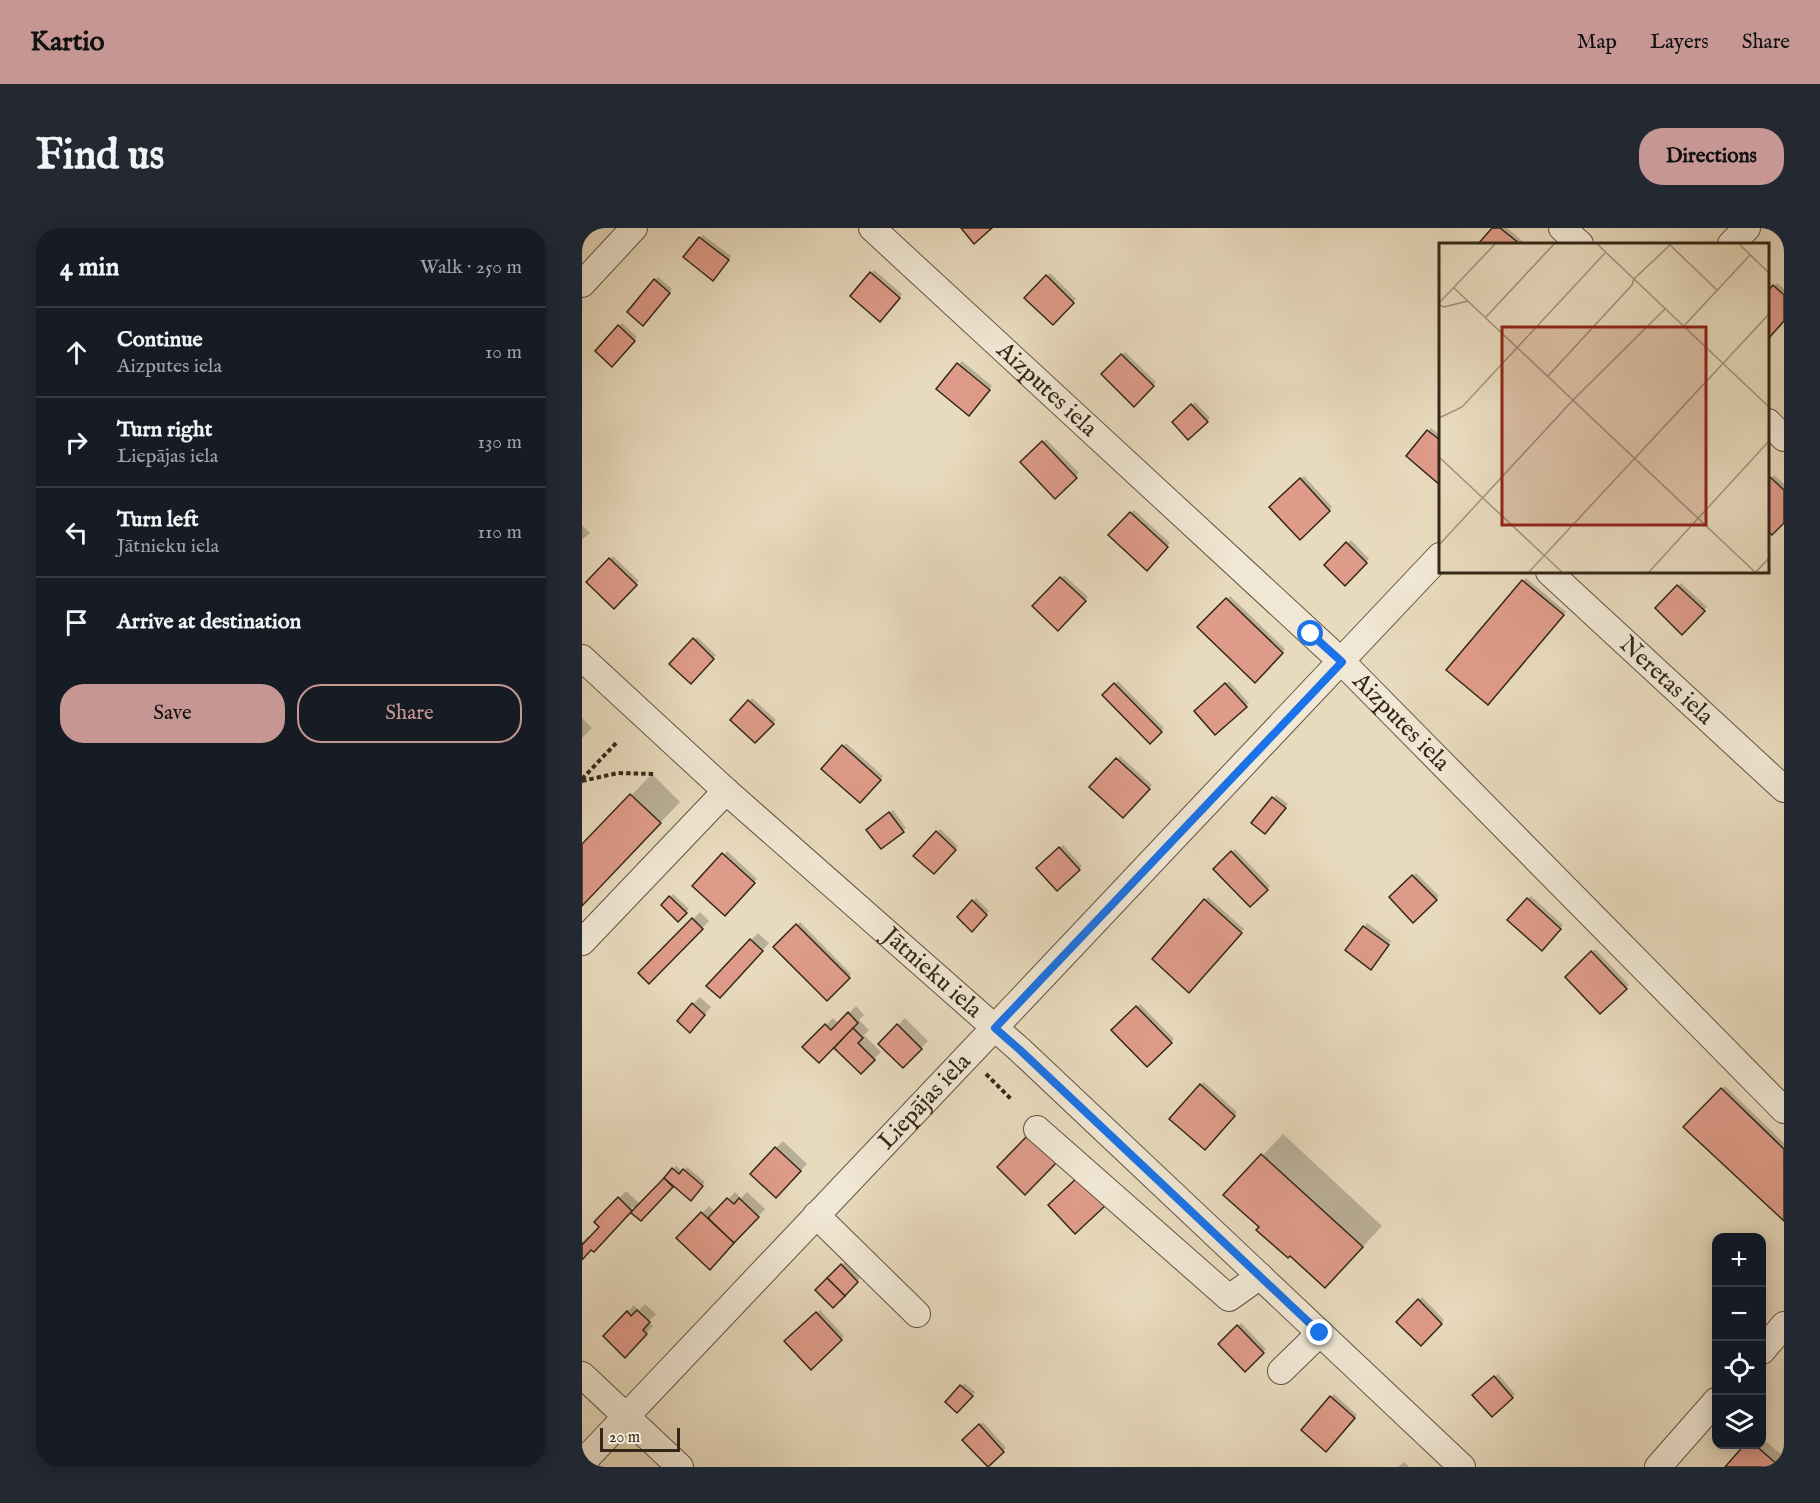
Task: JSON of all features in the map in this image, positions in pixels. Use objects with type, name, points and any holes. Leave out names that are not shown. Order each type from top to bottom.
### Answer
[{"type":"street","points":[[582,284],[634,228]]},
{"type":"street","name":"Aizputes iela","points":[[872,228],[1342,662],[1784,1110]]},
{"type":"street","points":[[1562,228],[1579,243]]},
{"type":"street","points":[[1732,243],[1747,228]]},
{"type":"street","points":[[1769,424],[1784,438]]},
{"type":"street","name":"Liepājas iela","points":[[582,1463],[1439,557]]},
{"type":"street","name":"Neretas iela","points":[[1550,573],[1784,789]]},
{"type":"street","name":"Jātnieku iela","points":[[582,658],[726,791],[995,1028],[1462,1467]]},
{"type":"street","points":[[582,942],[726,791]]},
{"type":"street","points":[[1037,1129],[1229,1298],[1260,1276]]},
{"type":"street","points":[[816,1215],[917,1314]]},
{"type":"street","points":[[1766,1346],[1784,1326]]},
{"type":"street","points":[[1281,1371],[1320,1333]]},
{"type":"street","points":[[582,1375],[680,1467]]},
{"type":"street","points":[[1658,1467],[1712,1406]]},
{"type":"path","points":[[582,780],[618,741]]},
{"type":"path","points":[[582,780],[618,773],[655,774]]},
{"type":"path","points":[[985,1073],[1011,1099]]},
{"type":"building","points":[[961,228],[992,228],[974,244]]},
{"type":"building","points":[[1492,228],[1500,228],[1519,243],[1479,243]]},
{"type":"building","points":[[699,237],[729,260],[713,281],[683,257]]},
{"type":"building","points":[[870,272],[900,298],[880,322],[850,296]]},
{"type":"building","points":[[1046,275],[1074,303],[1053,325],[1024,298]]},
{"type":"building","points":[[654,279],[670,293],[643,326],[627,312]]},
{"type":"building","points":[[1773,285],[1784,295],[1784,321],[1769,338],[1769,290]]},
{"type":"building","points":[[618,325],[635,341],[612,367],[595,351]]},
{"type":"building","points":[[1121,354],[1154,386],[1134,407],[1101,374]]},
{"type":"building","points":[[957,363],[990,390],[969,416],[936,389]]},
{"type":"building","points":[[1191,404],[1208,422],[1188,440],[1172,422]]},
{"type":"building","points":[[1427,430],[1439,439],[1439,484],[1406,456]]},
{"type":"building","points":[[1042,441],[1077,478],[1055,499],[1020,462]]},
{"type":"building","points":[[1300,478],[1330,511],[1300,540],[1269,507]]},
{"type":"building","points":[[1769,478],[1784,490],[1784,523],[1772,535],[1769,532]]},
{"type":"building","points":[[1130,512],[1168,547],[1147,571],[1108,535]]},
{"type":"building","points":[[1346,542],[1367,563],[1345,586],[1324,565]]},
{"type":"building","points":[[609,558],[637,585],[614,609],[586,582]]},
{"type":"building","points":[[1060,577],[1086,601],[1058,631],[1032,606]]},
{"type":"building","points":[[1522,580],[1564,615],[1488,705],[1446,670]]},
{"type":"building","points":[[1677,585],[1705,611],[1682,635],[1655,608]]},
{"type":"building","points":[[1226,598],[1283,653],[1255,683],[1197,627]]},
{"type":"building","points":[[693,638],[714,659],[691,684],[669,664]]},
{"type":"building","points":[[1114,683],[1162,732],[1150,744],[1102,695]]},
{"type":"building","points":[[1225,683],[1247,707],[1215,735],[1194,711]]},
{"type":"building","points":[[748,700],[774,724],[755,743],[730,720]]},
{"type":"building","points":[[842,745],[881,780],[860,803],[821,769]]},
{"type":"building","points":[[1116,758],[1150,789],[1123,818],[1089,787]]},
{"type":"building","points":[[630,794],[661,823],[582,906],[582,844]]},
{"type":"building","points":[[1272,797],[1286,808],[1265,834],[1251,823]]},
{"type":"building","points":[[889,812],[904,832],[881,849],[866,830]]},
{"type":"building","points":[[936,831],[956,850],[934,874],[913,856]]},
{"type":"building","points":[[1059,847],[1080,870],[1057,891],[1036,868]]},
{"type":"building","points":[[1231,851],[1268,890],[1250,907],[1213,869]]},
{"type":"building","points":[[722,853],[755,883],[725,916],[692,886]]},
{"type":"building","points":[[1412,875],[1437,900],[1413,923],[1389,897]]},
{"type":"building","points":[[669,896],[687,913],[678,922],[661,905]]},
{"type":"building","points":[[1527,898],[1561,929],[1542,951],[1507,920]]},
{"type":"building","points":[[1204,899],[1242,933],[1189,993],[1152,959]]},
{"type":"building","points":[[972,900],[987,915],[972,932],[957,917]]},
{"type":"building","points":[[692,918],[703,929],[649,984],[638,973]]},
{"type":"building","points":[[796,924],[850,978],[827,1001],[773,947]]},
{"type":"building","points":[[1363,926],[1389,945],[1371,970],[1345,950]]},
{"type":"building","points":[[750,939],[763,951],[720,998],[706,986]]},
{"type":"building","points":[[1591,951],[1627,989],[1600,1014],[1565,977]]},
{"type":"building","points":[[692,1003],[705,1015],[690,1033],[677,1021]]},
{"type":"building","points":[[1136,1006],[1172,1043],[1147,1067],[1111,1030]]},
{"type":"building","points":[[848,1012],[858,1023],[819,1063],[802,1047],[825,1024],[831,1030]]},
{"type":"building","points":[[897,1024],[922,1049],[903,1068],[878,1044]]},
{"type":"building","points":[[853,1028],[863,1038],[858,1043],[875,1060],[861,1074],[834,1048]]},
{"type":"building","points":[[1200,1084],[1235,1116],[1205,1150],[1169,1119]]},
{"type":"building","points":[[1721,1088],[1784,1149],[1784,1221],[1683,1127]]},
{"type":"building","points":[[1027,1136],[1056,1163],[1025,1195],[997,1167]]},
{"type":"building","points":[[775,1147],[801,1171],[776,1198],[750,1174]]},
{"type":"building","points":[[1261,1154],[1363,1247],[1325,1288],[1290,1256],[1288,1258],[1256,1230],[1259,1227],[1223,1195]]},
{"type":"building","points":[[672,1168],[679,1174],[683,1169],[703,1186],[691,1201],[664,1178]]},
{"type":"building","points":[[1079,1176],[1106,1205],[1075,1234],[1048,1205]]},
{"type":"building","points":[[664,1178],[673,1187],[641,1221],[631,1213],[632,1211]]},
{"type":"building","points":[[618,1197],[632,1211],[594,1252],[591,1250],[582,1260],[582,1243],[599,1227],[594,1222]]},
{"type":"building","points":[[727,1198],[734,1204],[739,1198],[759,1217],[734,1243],[708,1218]]},
{"type":"building","points":[[701,1212],[734,1243],[710,1270],[676,1238]]},
{"type":"building","points":[[841,1264],[858,1282],[845,1296],[827,1278]]},
{"type":"building","points":[[827,1278],[845,1296],[833,1308],[815,1290]]},
{"type":"building","points":[[1418,1299],[1442,1324],[1421,1346],[1396,1322]]},
{"type":"building","points":[[637,1310],[650,1322],[643,1330],[647,1334],[625,1358],[603,1336],[627,1311],[631,1316]]},
{"type":"building","points":[[816,1312],[842,1340],[811,1370],[784,1341]]},
{"type":"building","points":[[1237,1325],[1264,1353],[1245,1372],[1218,1344]]},
{"type":"building","points":[[1494,1376],[1513,1398],[1492,1417],[1472,1395]]},
{"type":"building","points":[[960,1385],[973,1396],[957,1413],[945,1402]]},
{"type":"building","points":[[1330,1396],[1355,1418],[1326,1452],[1301,1430]]},
{"type":"building","points":[[979,1424],[1004,1452],[988,1467],[962,1440]]},
{"type":"building","points":[[1741,1449],[1760,1449],[1780,1467],[1725,1467]]},
{"type":"route","points":[[1311,634],[1342,662],[995,1028],[1320,1333]]}]
